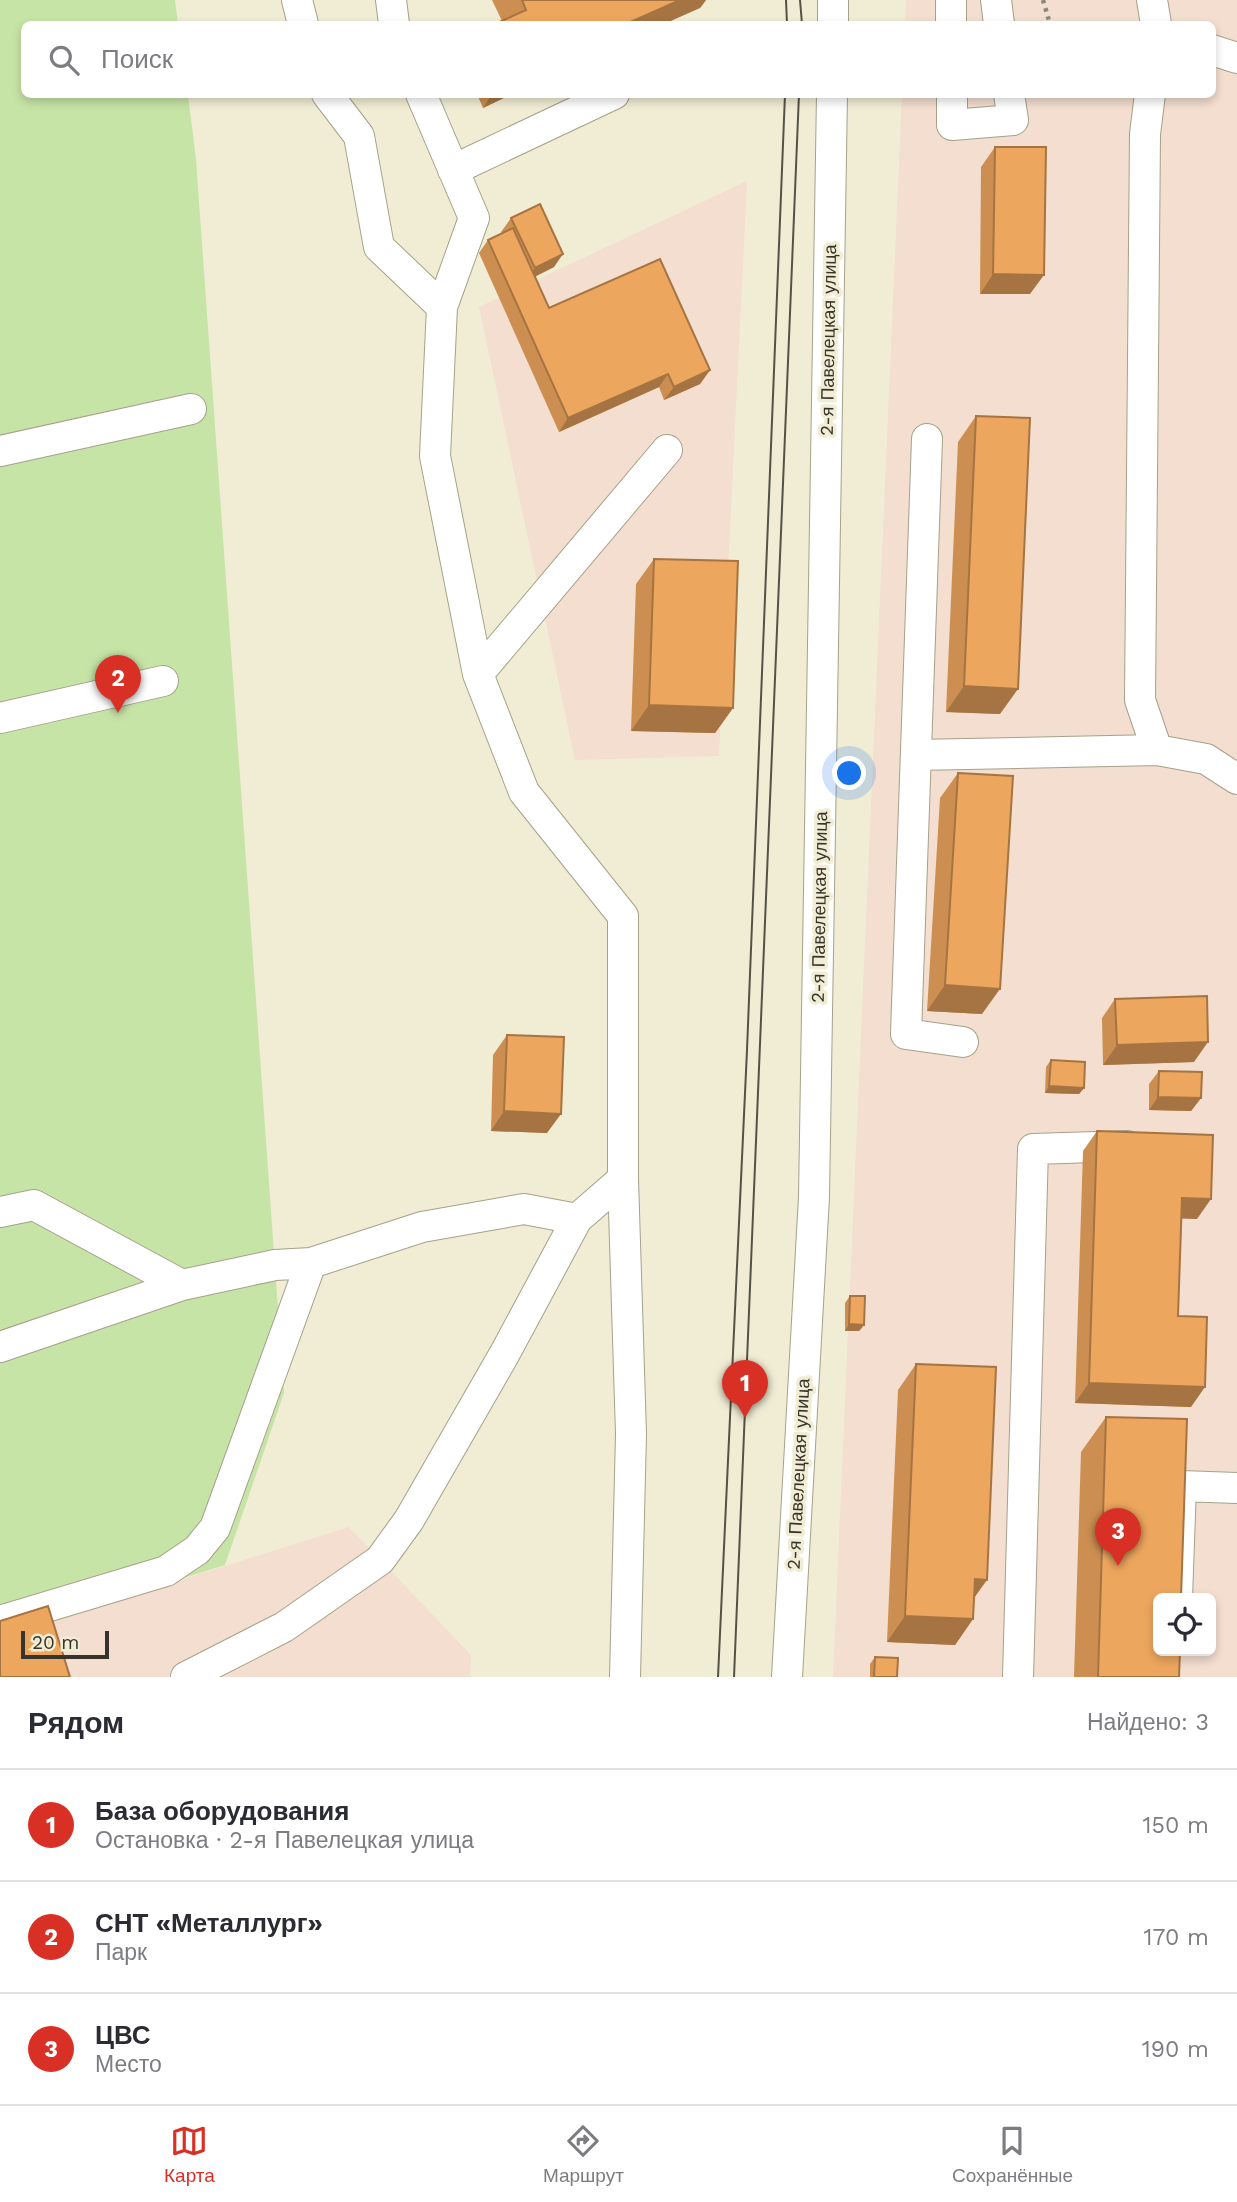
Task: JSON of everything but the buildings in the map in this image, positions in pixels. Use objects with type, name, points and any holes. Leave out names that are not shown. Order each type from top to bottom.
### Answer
[{"type":"street","points":[[297,0],[302,21]]},
{"type":"street","points":[[391,0],[394,21]]},
{"type":"street","points":[[833,0],[833,21]]},
{"type":"street","points":[[951,0],[951,21]]},
{"type":"street","points":[[996,0],[999,21]]},
{"type":"street","points":[[1152,0],[1156,21]]},
{"type":"street","points":[[1216,51],[1237,58]]},
{"type":"street","points":[[330,98],[359,136],[379,247],[442,307]]},
{"type":"street","points":[[423,98],[474,218],[442,307],[435,456],[478,674],[524,792],[623,916],[623,1179],[631,1434],[625,1677]]},
{"type":"street","points":[[453,170],[606,98]]},
{"type":"street","name":"2-я Павелецкая улица","points":[[787,1677],[814,1197],[832,98]]},
{"type":"street","points":[[952,98],[952,125],[1013,120],[1010,98]]},
{"type":"street","points":[[1150,98],[1145,134],[1140,700],[1157,750]]},
{"type":"street","points":[[0,451],[191,409]]},
{"type":"street","points":[[927,439],[906,1034],[962,1042]]},
{"type":"street","points":[[478,674],[667,450]]},
{"type":"street","points":[[0,718],[163,681]]},
{"type":"street","points":[[916,755],[1157,750],[1206,759],[1237,779]]},
{"type":"street","points":[[1018,1677],[1033,1149],[1157,1145]]},
{"type":"street","points":[[186,1677],[285,1627],[380,1560],[409,1520],[498,1365],[577,1219],[623,1179]]},
{"type":"street","points":[[0,1212],[34,1205],[183,1285]]},
{"type":"street","points":[[0,1347],[183,1285],[275,1265],[311,1264],[422,1227],[524,1209],[577,1219]]},
{"type":"street","points":[[0,1621],[166,1571],[197,1550],[215,1528],[311,1264]]},
{"type":"street","points":[[1177,1593],[1181,1486],[1237,1488]]},
{"type":"path","points":[[1043,0],[1049,21]]},
{"type":"shaded area","points":[[906,0],[1237,0],[1237,1677],[833,1677],[902,98],[1216,98],[1216,21],[905,21]]},
{"type":"shaded area","points":[[747,181],[719,756],[575,760],[479,307]]},
{"type":"shaded area","points":[[349,1527],[471,1655],[470,1677],[0,1677],[0,1637]]},
{"type":"green space","points":[[0,0],[175,0],[178,21],[21,21],[21,98],[188,98],[196,159],[284,1393],[225,1565],[0,1636]]},
{"type":"tram line","points":[[786,0],[787,21]]},
{"type":"tram line","points":[[800,0],[802,21]]},
{"type":"tram line","points":[[718,1677],[747,1050],[785,98]]},
{"type":"tram line","points":[[734,1677],[799,98]]},
{"type":"place","name":"СНТ «Металлург»","points":[[118,713]]},
{"type":"place","name":"База оборудования","points":[[745,1418]]},
{"type":"place","name":"ЦВС","points":[[1118,1566]]}]
